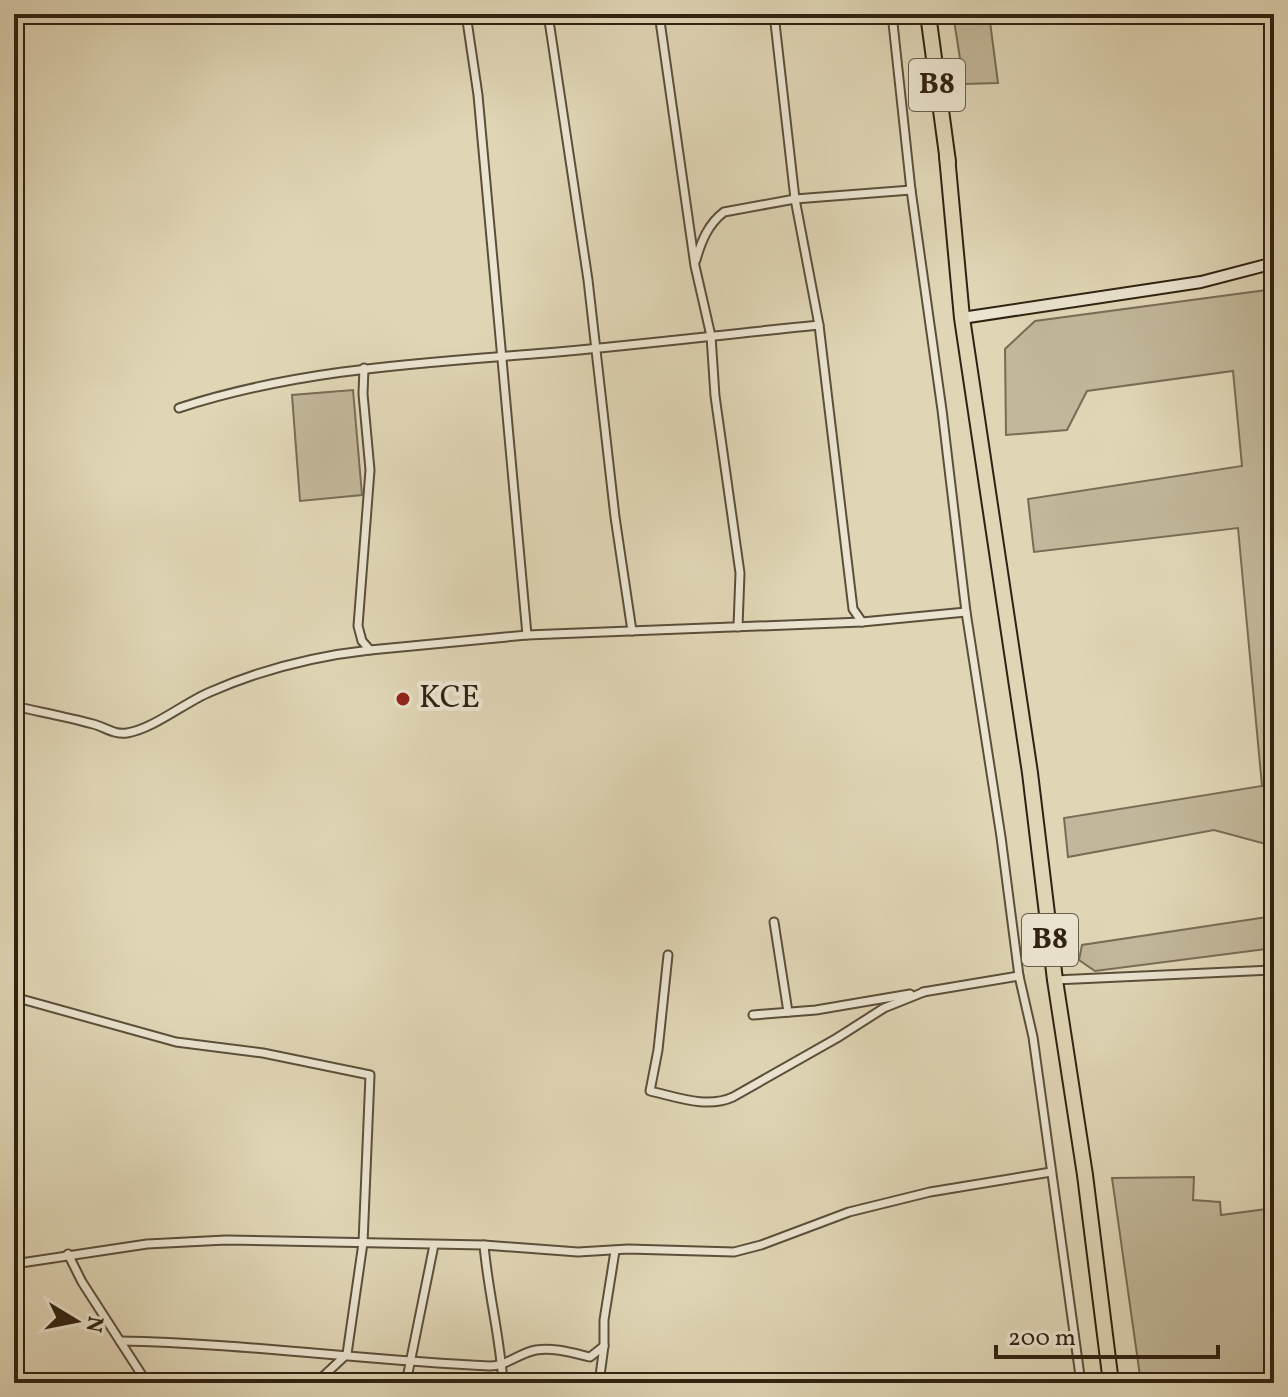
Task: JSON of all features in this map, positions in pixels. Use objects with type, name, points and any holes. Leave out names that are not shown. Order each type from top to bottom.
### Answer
[{"type":"highway","name":"B8","points":[[928,14],[989,496],[1030,773],[1055,980],[1085,1175],[1111,1383]]},
{"type":"street","points":[[466,14],[478,95],[527,635]]},
{"type":"street","points":[[548,14],[597,349],[612,492],[632,631]]},
{"type":"street","points":[[659,14],[695,266],[711,336],[715,396],[740,573],[738,627]]},
{"type":"street","points":[[774,14],[795,199],[819,325],[853,609],[862,622]]},
{"type":"street","points":[[892,14],[911,190],[966,612],[979,683],[1019,976],[1033,1037],[1081,1383]]},
{"type":"street","points":[[695,266],[701,243],[716,217],[724,212],[795,199],[911,190]]},
{"type":"street","points":[[967,317],[1201,282],[1274,263]]},
{"type":"street","points":[[179,408],[234,392],[364,368],[597,349],[819,325]]},
{"type":"street","points":[[364,368],[363,394],[370,470],[358,626],[362,641],[370,650]]},
{"type":"street","points":[[14,706],[125,734],[141,730],[211,691],[286,664],[370,650],[527,635],[862,622],[966,612]]},
{"type":"street","points":[[774,922],[788,1012]]},
{"type":"street","points":[[668,955],[658,1050],[650,1091],[705,1103],[719,1103],[733,1097],[888,1005],[924,992]]},
{"type":"street","points":[[1055,980],[1274,970]]},
{"type":"street","points":[[753,1015],[1019,976]]},
{"type":"street","points":[[14,997],[176,1042],[263,1053],[370,1075],[363,1243],[347,1354],[316,1383]]},
{"type":"street","points":[[14,1264],[147,1244],[226,1240],[484,1245],[578,1252],[734,1252],[849,1212],[930,1192],[1051,1172]]},
{"type":"street","points":[[406,1383],[434,1245]]},
{"type":"street","points":[[484,1245],[487,1289],[500,1344],[503,1383]]},
{"type":"street","points":[[599,1383],[604,1320],[615,1251]]},
{"type":"street","points":[[68,1254],[147,1383]]},
{"type":"street","points":[[120,1341],[195,1342],[411,1362],[502,1365],[535,1350],[590,1357],[604,1346]]},
{"type":"shaded area","points":[[953,14],[989,14],[998,83],[964,84]]},
{"type":"shaded area","points":[[1274,289],[1274,868],[1266,844],[1214,830],[1068,857],[1064,818],[1262,786],[1238,528],[1034,552],[1028,499],[1242,466],[1233,371],[1087,391],[1067,430],[1006,435],[1005,349],[1035,321]]},
{"type":"shaded area","points":[[353,390],[362,495],[300,501],[292,395]]},
{"type":"shaded area","points":[[1274,916],[1274,948],[1095,971],[1079,960],[1082,945]]},
{"type":"shaded area","points":[[1194,1177],[1193,1200],[1220,1202],[1221,1215],[1274,1208],[1274,1383],[1141,1383],[1112,1178]]},
{"type":"place","name":"KCE","points":[[403,699]]}]
